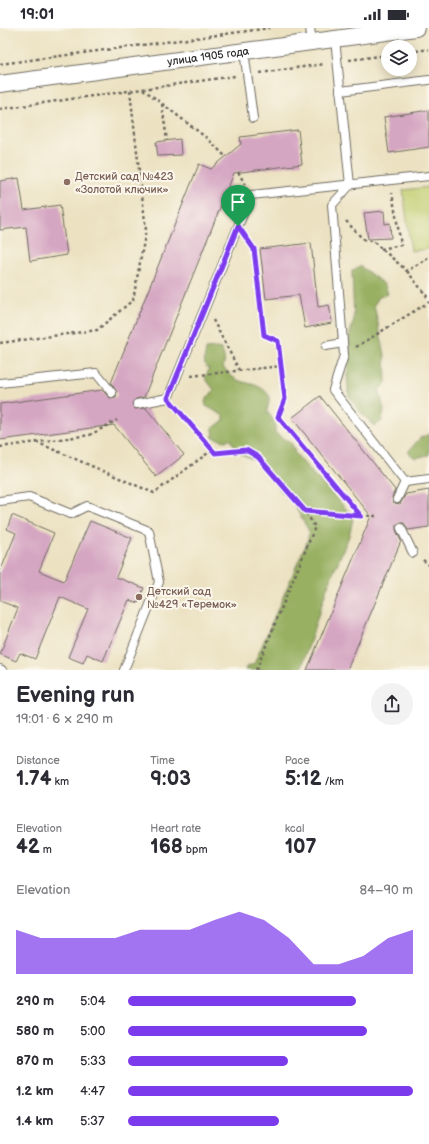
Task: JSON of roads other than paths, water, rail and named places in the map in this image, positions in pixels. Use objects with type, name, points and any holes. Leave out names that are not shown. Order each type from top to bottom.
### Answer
[{"type":"street","name":"улица 1905 года","points":[[0,84],[244,51],[311,35],[335,39],[408,28]]},
{"type":"lane","points":[[335,39],[350,185],[332,205],[344,355],[334,390],[405,482]]},
{"type":"lane","points":[[244,51],[253,118]]},
{"type":"lane","points":[[340,91],[429,80]]},
{"type":"lane","points":[[137,404],[168,398],[251,195],[429,176]]},
{"type":"lane","points":[[326,346],[343,343]]},
{"type":"lane","points":[[0,383],[96,373],[112,393]]},
{"type":"lane","points":[[405,482],[429,479]]},
{"type":"lane","points":[[397,499],[405,482]]},
{"type":"lane","points":[[0,501],[29,497],[71,514],[87,506],[149,531],[159,582],[124,670]]},
{"type":"lane","points":[[401,528],[413,553]]},
{"type":"place","name":"Детский сад №423 «Золотой ключик»","points":[[67,182]]},
{"type":"place","name":"Детский сад №429 «Теремок»","points":[[139,597]]}]
